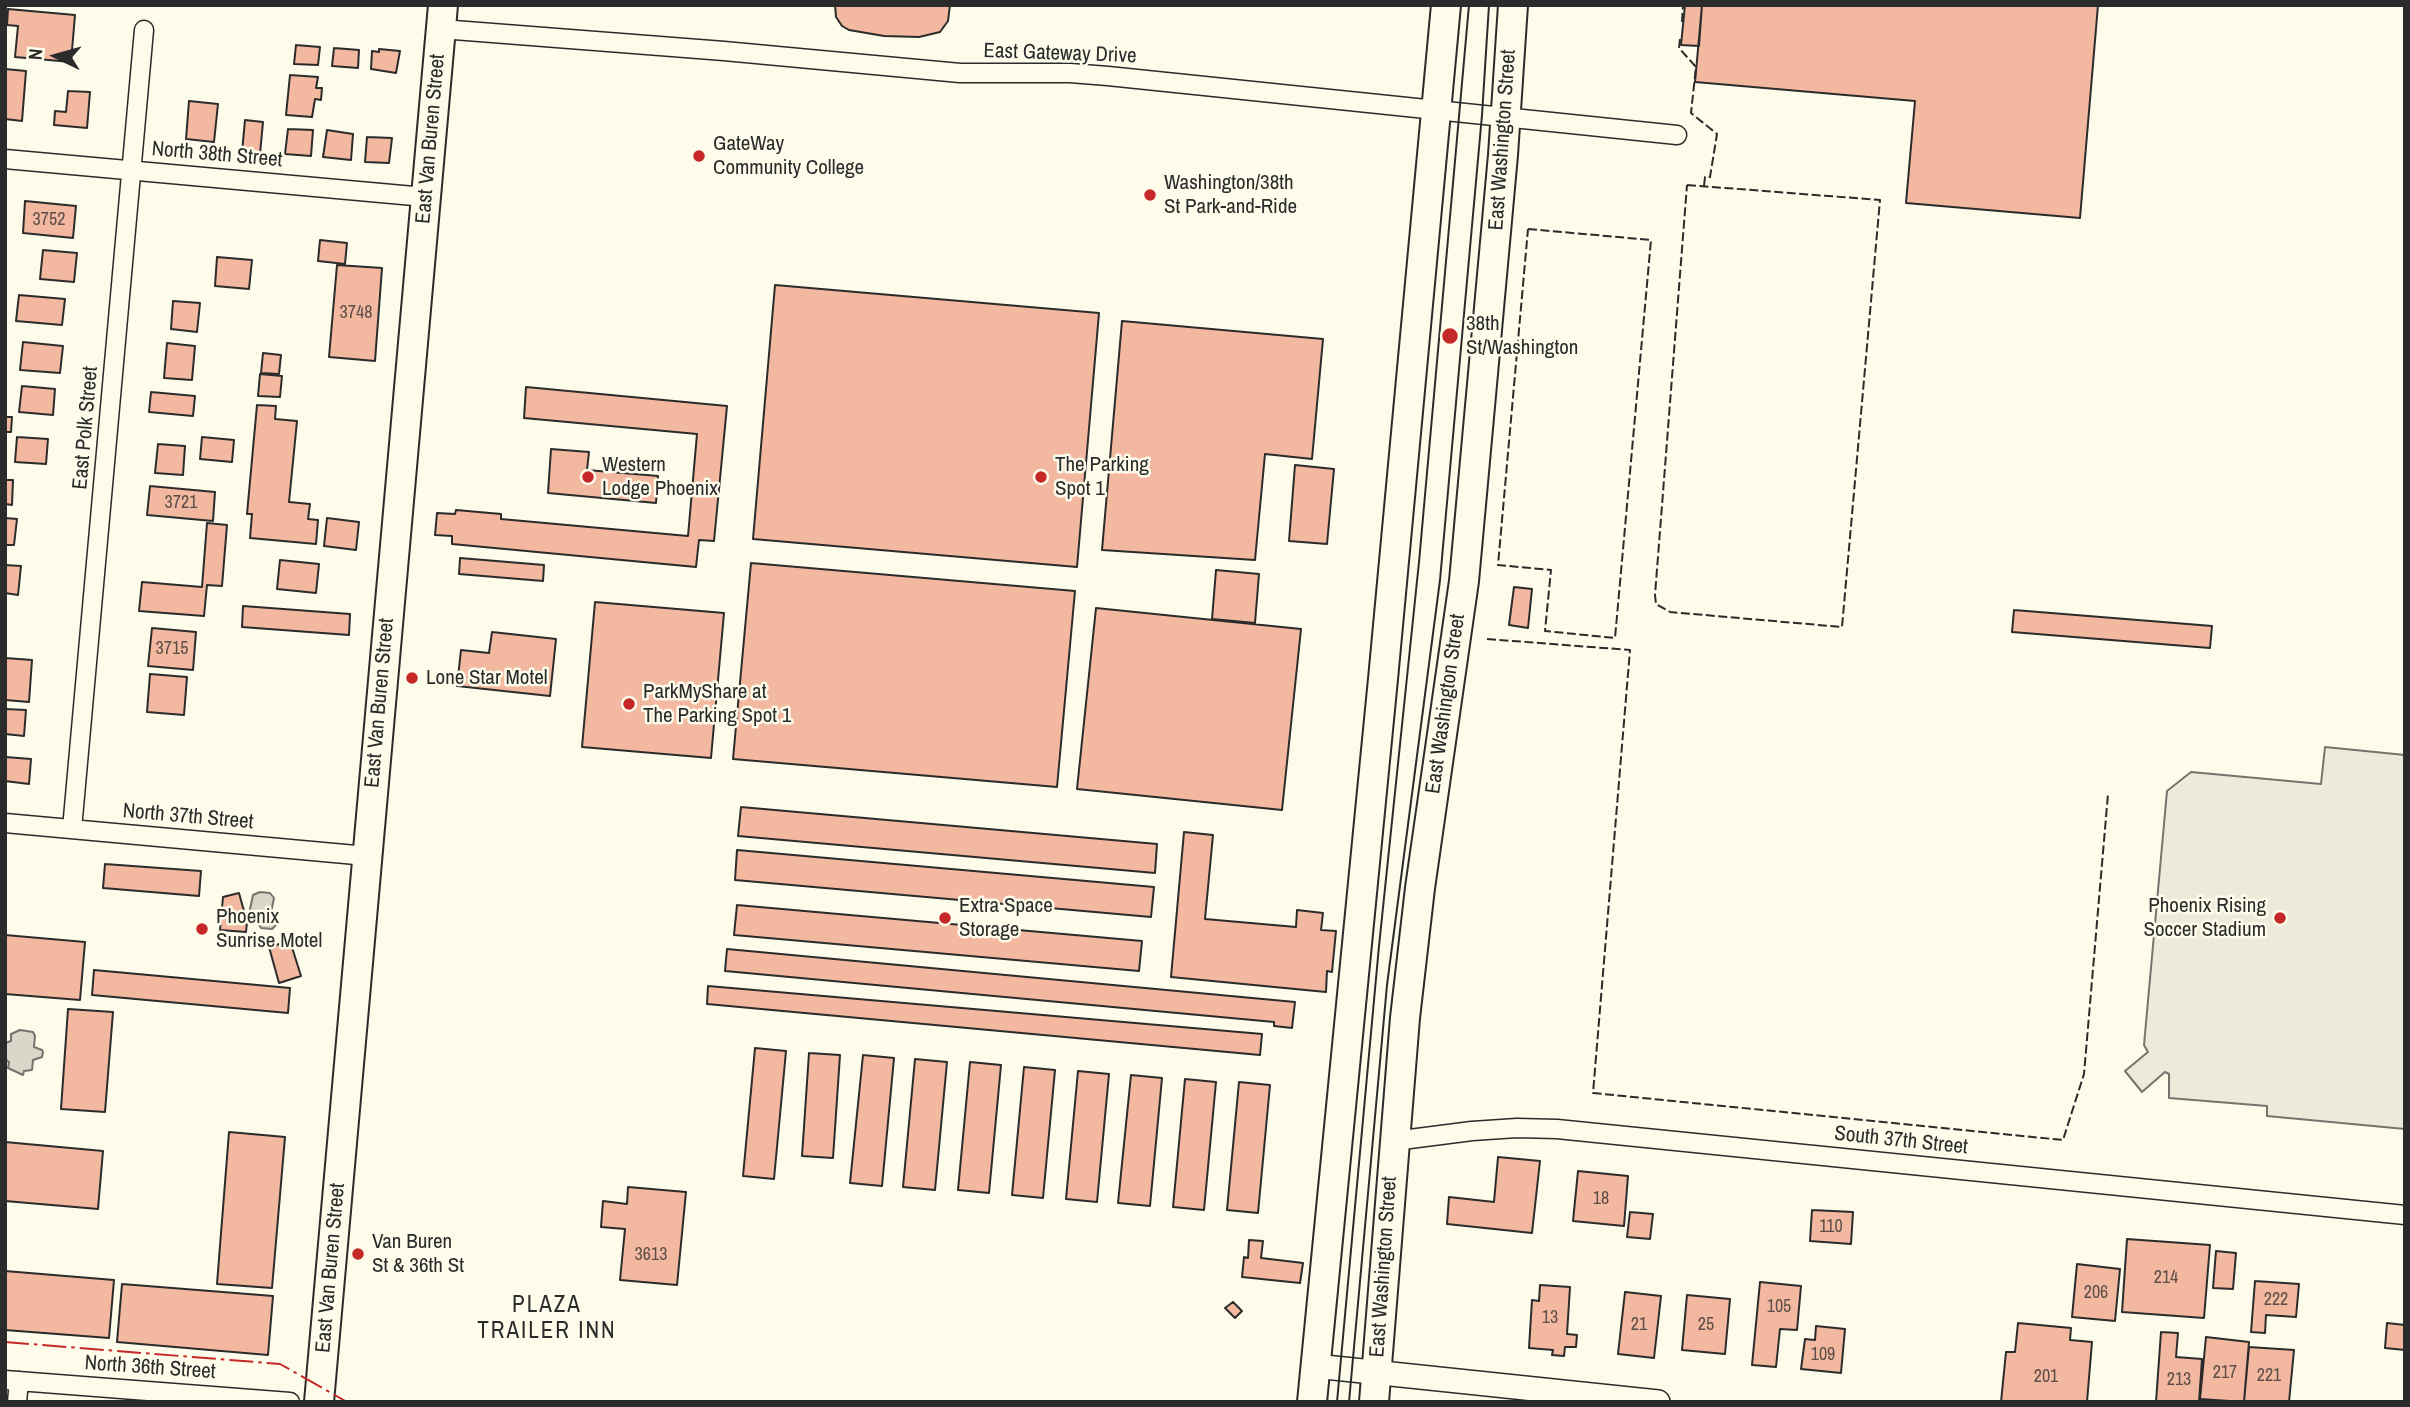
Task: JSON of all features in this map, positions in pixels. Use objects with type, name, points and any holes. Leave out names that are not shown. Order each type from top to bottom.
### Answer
[{"type":"main road","points":[[1312,1402],[1381,705],[1446,5]]},
{"type":"main road","name":"East Washington Street","points":[[1374,1402],[1394,1141],[1420,888],[1464,581],[1482,398],[1514,5]]},
{"type":"main road","name":"East Van Buren Street","points":[[319,1402],[442,17]]},
{"type":"street","name":"East Gateway Drive","points":[[442,17],[724,51],[960,73],[1070,73],[1108,76],[1677,135]]},
{"type":"street","name":"East Polk Street","points":[[72,829],[144,30]]},
{"type":"street","name":"North 38th Street","points":[[5,159],[425,197]]},
{"type":"street","name":"North 37th Street","points":[[5,823],[367,856]]},
{"type":"street","name":"South 37th Street","points":[[1394,1141],[1472,1131],[1557,1129],[2405,1215]]},
{"type":"street","points":[[1315,1366],[1658,1402]]},
{"type":"street","points":[[12,1380],[17,1402]]},
{"type":"street","name":"North 36th Street","points":[[12,1380],[290,1402]]},
{"type":"shaded area","name":"Phoenix Rising Soccer Stadium","points":[[2325,747],[2405,755],[2405,1129],[2267,1116],[2267,1106],[2169,1098],[2169,1074],[2165,1072],[2142,1092],[2125,1071],[2148,1052],[2144,1045],[2167,791],[2191,772],[2321,784]]},
{"type":"shaded area","points":[[260,892],[270,893],[274,898],[271,913],[276,925],[272,929],[261,928],[250,909],[253,895]]},
{"type":"shaded area","points":[[20,1030],[33,1032],[34,1047],[43,1052],[42,1057],[33,1060],[32,1070],[24,1071],[23,1075],[8,1068],[9,1062],[5,1059],[5,1043],[11,1041],[11,1034]]},
{"type":"building","points":[[835,5],[950,5],[948,21],[940,32],[919,37],[884,36],[849,30],[842,26],[836,17]]},
{"type":"building","points":[[1685,5],[1702,5],[1699,46],[1681,45]]},
{"type":"building","points":[[1702,5],[2098,5],[2080,218],[1906,203],[1915,101],[1695,82]]},
{"type":"building","points":[[8,9],[75,15],[71,62],[15,57],[18,26],[7,25]]},
{"type":"building","points":[[296,45],[320,47],[318,65],[294,64]]},
{"type":"building","points":[[334,48],[359,50],[358,68],[332,66]]},
{"type":"building","points":[[379,49],[400,51],[396,73],[371,69],[372,51],[379,52]]},
{"type":"building","points":[[5,69],[26,71],[22,121],[5,119]]},
{"type":"building","points":[[290,75],[318,77],[316,88],[322,88],[321,100],[315,99],[312,117],[286,115]]},
{"type":"building","points":[[68,91],[90,92],[87,128],[54,125],[55,111],[66,112]]},
{"type":"building","points":[[189,101],[218,104],[214,142],[186,139]]},
{"type":"building","points":[[245,120],[263,122],[260,154],[242,152]]},
{"type":"building","points":[[288,129],[313,130],[311,156],[285,154]]},
{"type":"building","points":[[327,130],[353,134],[351,160],[323,157]]},
{"type":"building","points":[[367,137],[392,138],[389,163],[365,162]]},
{"type":"building","points":[[25,201],[76,206],[73,238],[23,233]]},
{"type":"building","points":[[320,240],[347,243],[345,264],[318,261]]},
{"type":"building","points":[[43,250],[77,253],[74,282],[40,279]]},
{"type":"building","points":[[217,257],[252,260],[249,289],[215,286]]},
{"type":"building","points":[[337,265],[382,268],[375,361],[329,357]]},
{"type":"building","points":[[775,285],[1099,313],[1077,567],[753,539]]},
{"type":"building","points":[[19,295],[65,299],[62,325],[16,321]]},
{"type":"building","points":[[173,301],[200,303],[197,332],[171,329]]},
{"type":"building","points":[[1122,321],[1323,339],[1312,459],[1265,454],[1255,560],[1102,550]]},
{"type":"building","points":[[23,342],[63,346],[60,373],[20,370]]},
{"type":"building","points":[[167,343],[195,346],[192,380],[164,378]]},
{"type":"building","points":[[263,353],[281,355],[279,374],[261,373]]},
{"type":"building","points":[[260,374],[282,376],[280,397],[258,396]]},
{"type":"building","points":[[22,386],[55,389],[53,415],[19,412]]},
{"type":"building","points":[[526,387],[727,406],[714,541],[699,540],[696,567],[452,544],[452,536],[435,535],[437,513],[455,514],[456,510],[501,514],[501,519],[688,536],[697,434],[524,418]]},
{"type":"building","points":[[151,392],[195,396],[193,416],[149,412]]},
{"type":"building","points":[[257,405],[276,406],[275,419],[297,421],[289,502],[310,504],[308,519],[318,520],[316,544],[250,538],[252,514],[247,514]]},
{"type":"building","points":[[5,417],[12,417],[11,432],[5,432]]},
{"type":"building","points":[[17,437],[48,439],[46,464],[15,462]]},
{"type":"building","points":[[202,437],[234,440],[232,462],[200,459]]},
{"type":"building","points":[[158,444],[185,446],[183,475],[155,473]]},
{"type":"building","points":[[551,449],[589,452],[587,470],[658,476],[656,503],[548,493]]},
{"type":"building","points":[[1295,465],[1334,469],[1327,544],[1289,541]]},
{"type":"building","points":[[5,480],[13,480],[12,505],[5,504]]},
{"type":"building","points":[[150,486],[215,492],[213,521],[147,515]]},
{"type":"building","points":[[5,518],[17,519],[14,545],[5,545]]},
{"type":"building","points":[[327,518],[359,522],[356,550],[324,546]]},
{"type":"building","points":[[207,523],[227,525],[222,586],[207,585],[204,616],[139,611],[142,582],[202,587]]},
{"type":"building","points":[[460,558],[544,565],[543,581],[459,574]]},
{"type":"building","points":[[280,560],[319,564],[316,593],[277,589]]},
{"type":"building","points":[[751,563],[1075,591],[1057,787],[733,759]]},
{"type":"building","points":[[5,565],[21,566],[18,595],[5,593]]},
{"type":"building","points":[[1216,570],[1259,574],[1255,623],[1212,619]]},
{"type":"building","points":[[1514,587],[1532,589],[1528,628],[1509,625]]},
{"type":"building","points":[[595,602],[724,613],[711,758],[582,747]]},
{"type":"building","points":[[243,606],[350,614],[349,635],[242,627]]},
{"type":"building","points":[[1096,608],[1301,629],[1282,810],[1077,789]]},
{"type":"building","points":[[2014,610],[2212,626],[2210,648],[2012,632]]},
{"type":"building","points":[[152,628],[196,632],[193,670],[148,666]]},
{"type":"building","points":[[492,632],[556,639],[550,696],[457,686],[461,650],[489,653]]},
{"type":"building","points":[[5,658],[32,660],[29,702],[5,700]]},
{"type":"building","points":[[150,674],[187,677],[184,715],[147,712]]},
{"type":"building","points":[[5,709],[26,710],[24,736],[5,734]]},
{"type":"building","points":[[5,757],[31,759],[29,784],[5,781]]},
{"type":"building","points":[[741,807],[1157,844],[1155,873],[738,836]]},
{"type":"building","points":[[1184,832],[1213,835],[1205,919],[1296,927],[1297,910],[1323,913],[1321,930],[1336,931],[1332,972],[1327,971],[1326,992],[1171,977]]},
{"type":"building","points":[[737,850],[1154,887],[1151,917],[735,880]]},
{"type":"building","points":[[105,864],[201,871],[199,896],[103,888]]},
{"type":"building","points":[[239,893],[247,922],[246,932],[220,930],[223,897]]},
{"type":"building","points":[[737,905],[1142,941],[1139,971],[734,935]]},
{"type":"building","points":[[5,935],[85,942],[80,1000],[5,994]]},
{"type":"building","points":[[290,941],[301,976],[279,983],[269,947]]},
{"type":"building","points":[[727,949],[1295,1002],[1292,1028],[1274,1026],[1274,1022],[725,971]]},
{"type":"building","points":[[94,970],[290,988],[288,1013],[92,995]]},
{"type":"building","points":[[708,986],[1262,1034],[1260,1055],[707,1004]]},
{"type":"building","points":[[68,1009],[113,1012],[105,1112],[61,1109]]},
{"type":"building","points":[[755,1048],[786,1051],[774,1179],[743,1176]]},
{"type":"building","points":[[809,1053],[840,1055],[833,1158],[802,1156]]},
{"type":"building","points":[[863,1055],[894,1058],[882,1186],[850,1183]]},
{"type":"building","points":[[915,1059],[947,1062],[935,1190],[903,1187]]},
{"type":"building","points":[[970,1062],[1001,1065],[989,1193],[958,1190]]},
{"type":"building","points":[[1024,1067],[1055,1070],[1043,1198],[1012,1195]]},
{"type":"building","points":[[1078,1071],[1109,1074],[1097,1202],[1066,1199]]},
{"type":"building","points":[[1131,1075],[1162,1078],[1150,1206],[1118,1203]]},
{"type":"building","points":[[1185,1079],[1216,1082],[1204,1210],[1173,1207]]},
{"type":"building","points":[[1239,1082],[1270,1085],[1258,1213],[1227,1210]]},
{"type":"building","points":[[229,1132],[285,1137],[272,1288],[217,1284]]},
{"type":"building","points":[[5,1142],[103,1151],[98,1209],[5,1201]]},
{"type":"building","points":[[1498,1157],[1540,1161],[1532,1233],[1447,1224],[1449,1197],[1494,1202]]},
{"type":"building","points":[[1578,1171],[1628,1176],[1624,1226],[1573,1221]]},
{"type":"building","points":[[628,1187],[686,1192],[677,1285],[620,1280],[625,1229],[601,1227],[603,1201],[627,1204]]},
{"type":"building","points":[[1812,1210],[1853,1212],[1851,1244],[1810,1241]]},
{"type":"building","points":[[1630,1212],[1653,1214],[1650,1239],[1627,1237]]},
{"type":"building","points":[[2127,1239],[2210,1245],[2204,1318],[2122,1312]]},
{"type":"building","points":[[1249,1240],[1263,1241],[1261,1258],[1303,1263],[1300,1283],[1242,1277],[1244,1257],[1248,1258]]},
{"type":"building","points":[[2216,1251],[2236,1253],[2233,1289],[2213,1288]]},
{"type":"building","points":[[2077,1264],[2120,1269],[2115,1321],[2072,1317]]},
{"type":"building","points":[[5,1271],[114,1280],[109,1338],[5,1330]]},
{"type":"building","points":[[2255,1281],[2299,1284],[2296,1317],[2266,1315],[2265,1333],[2251,1332]]},
{"type":"building","points":[[1760,1282],[1801,1286],[1797,1330],[1780,1329],[1776,1367],[1752,1365]]},
{"type":"building","points":[[122,1284],[273,1296],[268,1355],[117,1342]]},
{"type":"building","points":[[1540,1285],[1570,1287],[1567,1334],[1577,1335],[1576,1347],[1565,1347],[1564,1356],[1552,1355],[1553,1350],[1529,1348],[1532,1300],[1539,1301]]},
{"type":"building","points":[[1625,1292],[1661,1296],[1654,1358],[1618,1354]]},
{"type":"building","points":[[1687,1295],[1730,1299],[1725,1354],[1682,1350]]},
{"type":"building","points":[[1233,1302],[1242,1311],[1235,1318],[1225,1308]]},
{"type":"building","points":[[2018,1323],[2071,1328],[2070,1340],[2092,1342],[2087,1402],[2001,1402],[2006,1352],[2015,1352]]},
{"type":"building","points":[[2387,1323],[2405,1325],[2405,1350],[2385,1348]]},
{"type":"building","points":[[1816,1326],[1845,1329],[1841,1373],[1801,1369],[1805,1339],[1815,1340]]},
{"type":"building","points":[[2161,1332],[2178,1333],[2176,1357],[2202,1359],[2199,1402],[2156,1402]]},
{"type":"building","points":[[2206,1337],[2249,1342],[2244,1402],[2200,1399]]},
{"type":"building","points":[[2249,1347],[2294,1350],[2289,1402],[2244,1402]]},
{"type":"tram line","points":[[1337,1402],[1379,946],[1419,562],[1469,5]]},
{"type":"tram line","points":[[1349,1402],[1387,985],[1440,580],[1482,115],[1489,5]]},
{"type":"fence","points":[[1682,22],[1683,5]]},
{"type":"fence","points":[[1680,39],[1679,48],[1696,67],[1691,113],[1717,134],[1710,177],[1705,177],[1704,186]]},
{"type":"fence","points":[[1687,185],[1880,200],[1842,627],[1670,612],[1656,604],[1687,185]]},
{"type":"fence","points":[[1528,229],[1651,240],[1615,638],[1545,631],[1551,570],[1498,565],[1528,229]]},
{"type":"fence","points":[[1487,639],[1630,650],[1593,1093],[2063,1140],[2084,1074],[2108,794]]},
{"type":"power","points":[[5,1342],[280,1364],[347,1402]]},
{"type":"place","name":"GateWay Community College","points":[[699,156]]},
{"type":"place","name":"Washington/38th St Park-and-Ride","points":[[1150,195]]},
{"type":"place","name":"38th St/Washington","points":[[1450,336]]},
{"type":"place","name":"Western Lodge Phoenix","points":[[588,477]]},
{"type":"place","name":"The Parking Spot 1","points":[[1041,477]]},
{"type":"place","name":"Lone Star Motel","points":[[412,678]]},
{"type":"place","name":"ParkMyShare at The Parking Spot 1","points":[[629,704]]},
{"type":"place","name":"Extra Space Storage","points":[[945,918]]},
{"type":"place","name":"Phoenix Rising Soccer Stadium","points":[[2280,918]]},
{"type":"place","name":"Phoenix Sunrise Motel","points":[[202,929]]},
{"type":"place","name":"Van Buren St & 36th St","points":[[358,1254]]},
{"type":"district","name":"PLAZA TRAILER INN","points":[[547,1319]]}]
